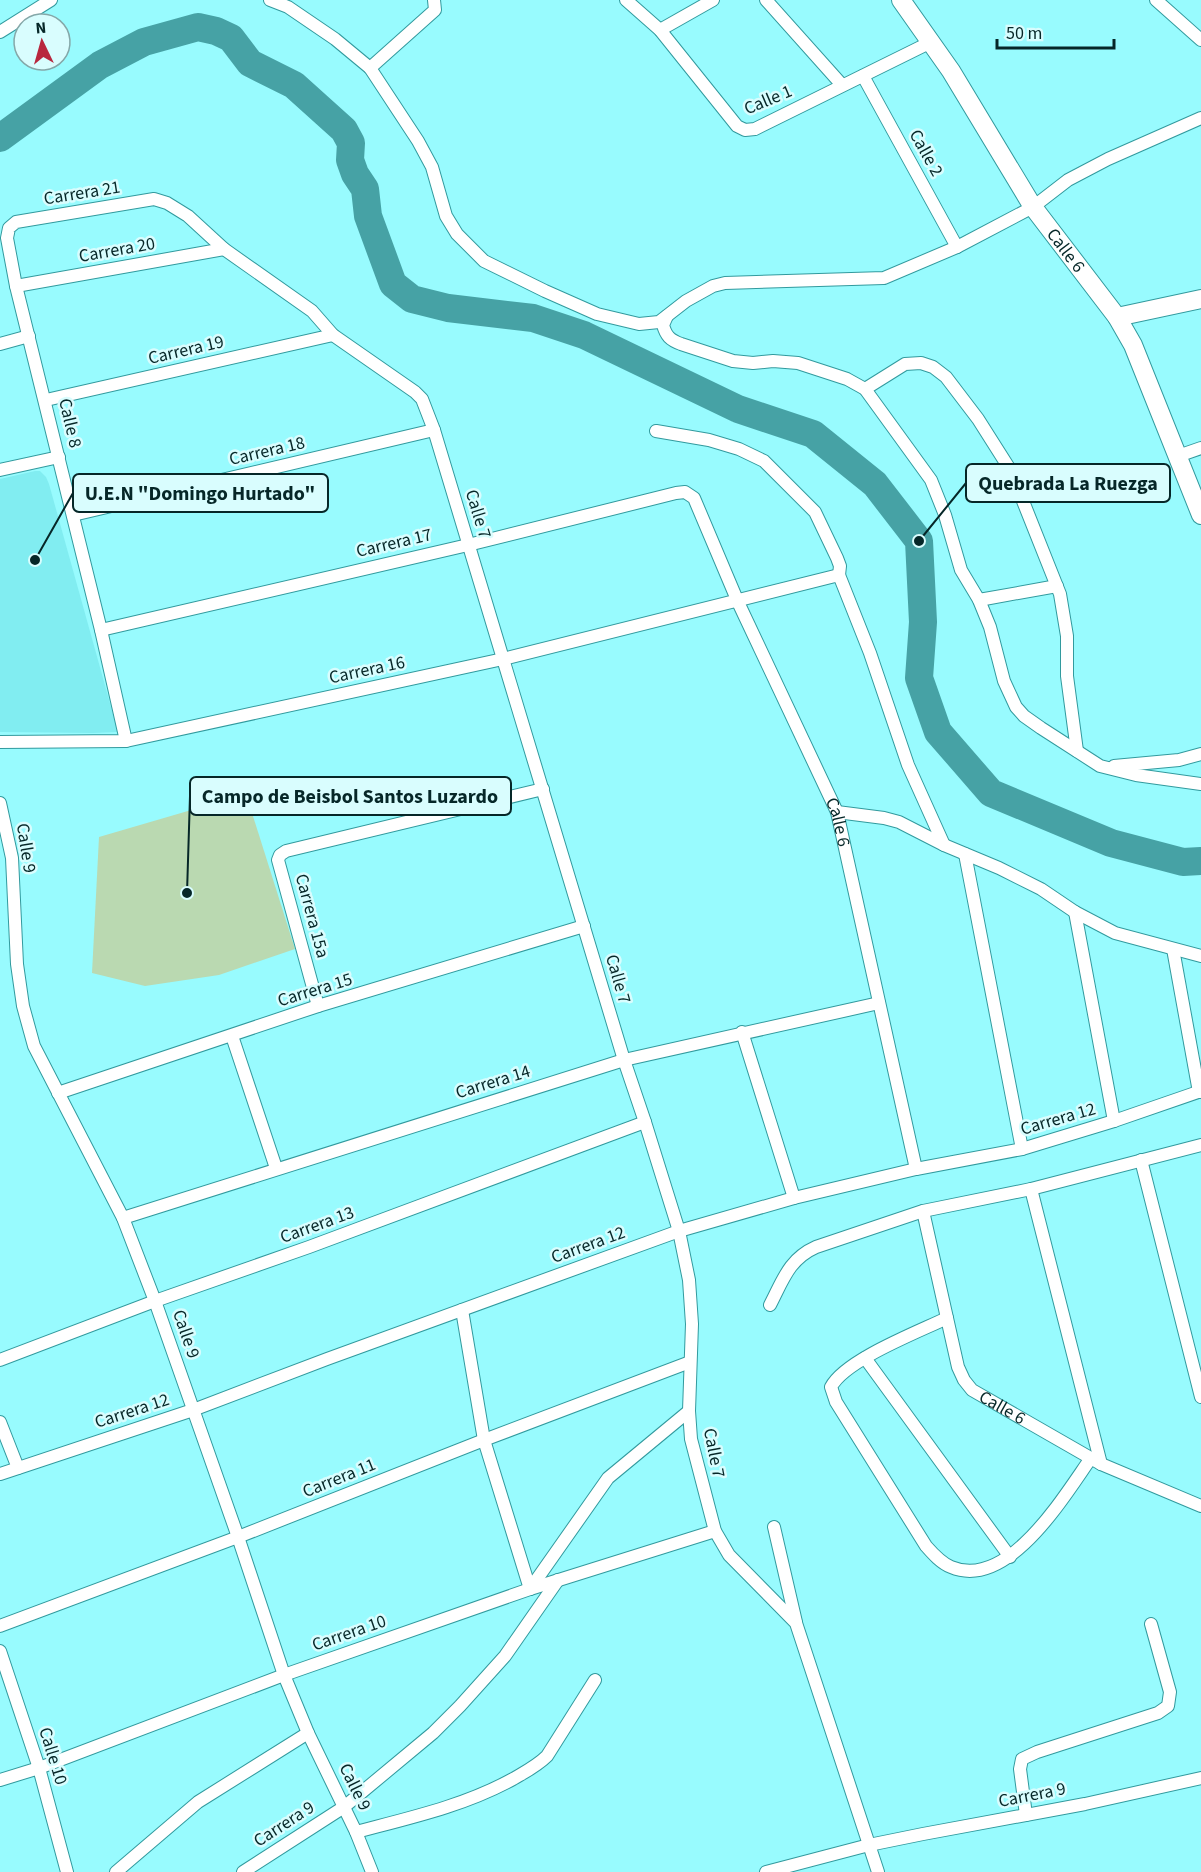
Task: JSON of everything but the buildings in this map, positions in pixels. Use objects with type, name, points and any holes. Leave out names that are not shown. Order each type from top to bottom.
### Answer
[{"type":"street","points":[[0,32],[34,4],[51,0]]},
{"type":"street","points":[[270,0],[289,3],[370,68],[418,141],[432,167],[446,216],[457,234],[484,261],[597,314],[639,324],[652,324],[686,301],[713,286],[725,283],[884,278],[957,247],[1033,207],[1068,180],[1108,159],[1201,118]]},
{"type":"street","points":[[370,68],[435,10],[434,0]]},
{"type":"street","name":"Calle 1","points":[[626,0],[660,30],[737,126],[745,130],[755,129],[931,42]]},
{"type":"street","points":[[660,30],[712,0]]},
{"type":"street","points":[[766,0],[842,85]]},
{"type":"street","name":"Calle 6","points":[[902,0],[931,42],[1033,207],[1117,317],[1133,345],[1201,515]]},
{"type":"street","points":[[1156,0],[1201,40]]},
{"type":"street","name":"Calle 2","points":[[863,76],[957,247]]},
{"type":"street","name":"Carrera 21","points":[[16,222],[154,200]]},
{"type":"street","name":"Calle 7","points":[[154,200],[167,202],[188,216],[224,249],[312,311],[333,335],[416,392],[422,399],[434,430],[624,1060],[679,1231],[691,1301],[691,1439],[715,1531],[729,1555],[796,1623],[878,1872]]},
{"type":"street","name":"Calle 8","points":[[16,222],[9,228],[4,243],[46,400],[126,741]]},
{"type":"street","name":"Carrera 20","points":[[16,286],[224,249]]},
{"type":"street","points":[[1117,317],[1201,298]]},
{"type":"street","points":[[667,316],[663,325],[665,334],[681,344],[733,361],[753,363],[773,360],[798,363],[847,379],[865,389],[931,480],[942,506],[961,570],[979,600],[996,645],[1004,681],[1016,707],[1033,723],[1100,766],[1136,775],[1201,784]]},
{"type":"street","name":"Carrera 19","points":[[46,400],[333,335]]},
{"type":"street","points":[[0,344],[29,336]]},
{"type":"street","points":[[865,389],[905,364],[921,363],[933,367],[946,377],[978,419],[1011,471],[1057,586],[1067,636],[1067,676],[1077,751]]},
{"type":"street","name":"Carrera 18","points":[[73,515],[434,430]]},
{"type":"street","points":[[656,431],[709,440],[739,449],[764,461],[815,512],[840,566],[839,575],[870,653],[908,765],[944,845]]},
{"type":"street","points":[[1178,456],[1201,448]]},
{"type":"street","points":[[0,470],[59,457]]},
{"type":"street","name":"Carrera 17","points":[[101,630],[468,545],[676,493],[685,492],[694,498]]},
{"type":"street","name":"Calle 6","points":[[694,498],[738,602],[837,812],[916,1169]]},
{"type":"street","name":"Carrera 16","points":[[0,742],[126,741],[503,658],[738,602],[839,575]]},
{"type":"street","points":[[979,600],[1057,586]]},
{"type":"street","points":[[1100,766],[1168,761],[1201,754]]},
{"type":"street","name":"Carrera 15a","points":[[318,1006],[278,860],[280,855],[286,851],[543,789]]},
{"type":"street","name":"Calle 9","points":[[0,803],[12,858],[17,964],[34,1046],[123,1218],[155,1300],[284,1675],[372,1872]]},
{"type":"street","points":[[837,812],[898,822],[1041,889],[1075,912],[1115,933],[1201,956]]},
{"type":"street","points":[[965,854],[1022,1149]]},
{"type":"street","points":[[1075,912],[1114,1121]]},
{"type":"street","name":"Carrera 15","points":[[58,1093],[318,1006],[584,926]]},
{"type":"street","points":[[1173,949],[1200,1092]]},
{"type":"street","name":"Carrera 14","points":[[123,1218],[624,1060],[879,1003]]},
{"type":"street","points":[[742,1032],[794,1198]]},
{"type":"street","points":[[232,1036],[276,1168]]},
{"type":"street","name":"Carrera 12","points":[[0,1474],[193,1410],[679,1231],[794,1198],[916,1169],[1022,1149],[1200,1092]]},
{"type":"street","name":"Carrera 13","points":[[0,1360],[155,1300],[309,1247],[645,1122]]},
{"type":"street","points":[[770,1305],[793,1262],[803,1252],[923,1211],[1031,1189],[1201,1145]]},
{"type":"street","points":[[1141,1160],[1201,1398]]},
{"type":"street","points":[[947,1318],[865,1358],[835,1380],[831,1388],[832,1394],[926,1546],[939,1560],[951,1567],[983,1570],[1010,1557],[1050,1516],[1096,1461],[1031,1189]]},
{"type":"street","name":"Calle 6","points":[[923,1211],[958,1367],[972,1390],[1096,1461],[1201,1506]]},
{"type":"street","points":[[462,1310],[484,1440],[530,1589]]},
{"type":"street","points":[[865,1358],[1010,1557]]},
{"type":"street","name":"Carrera 11","points":[[0,1626],[238,1537],[690,1362]]},
{"type":"street","points":[[530,1589],[608,1478],[690,1411]]},
{"type":"street","points":[[0,1422],[18,1468]]},
{"type":"street","points":[[774,1527],[796,1623]]},
{"type":"street","name":"Carrera 10","points":[[0,1779],[39,1768],[284,1675],[530,1589],[715,1531]]},
{"type":"street","name":"Carrera 9","points":[[243,1872],[344,1807],[417,1746],[460,1706],[505,1656],[558,1580]]},
{"type":"street","points":[[1026,1815],[1020,1769],[1022,1759],[1036,1752],[1158,1713],[1168,1706],[1171,1700],[1170,1692],[1151,1624]]},
{"type":"street","name":"Calle 10","points":[[0,1651],[39,1768],[67,1872]]},
{"type":"street","points":[[356,1832],[450,1807],[501,1785],[538,1764],[547,1755],[595,1680]]},
{"type":"street","points":[[116,1872],[198,1802],[308,1733]]},
{"type":"street","name":"Carrera 9","points":[[766,1872],[869,1845],[1201,1778]]},
{"type":"shaded area","points":[[40,471],[49,484],[118,732],[0,732],[0,479]]},
{"type":"green space","points":[[246,794],[295,949],[219,975],[145,986],[92,973],[99,837]]},
{"type":"waterway","points":[[0,138],[100,65],[144,42],[198,27],[216,31],[231,38],[250,63],[294,85],[344,130],[351,143],[350,160],[355,174],[365,189],[368,216],[393,284],[412,299],[448,308],[533,318],[584,335],[738,409],[813,434],[875,484],[919,541],[923,622],[919,678],[938,732],[991,793],[1111,843],[1183,862],[1201,861]]},
{"type":"place","name":"Quebrada La Ruezga","points":[[919,541]]},
{"type":"place","name":"U.E.N \"Domingo Hurtado\"","points":[[35,560]]},
{"type":"place","name":"Campo de Beisbol Santos Luzardo","points":[[187,893]]}]
